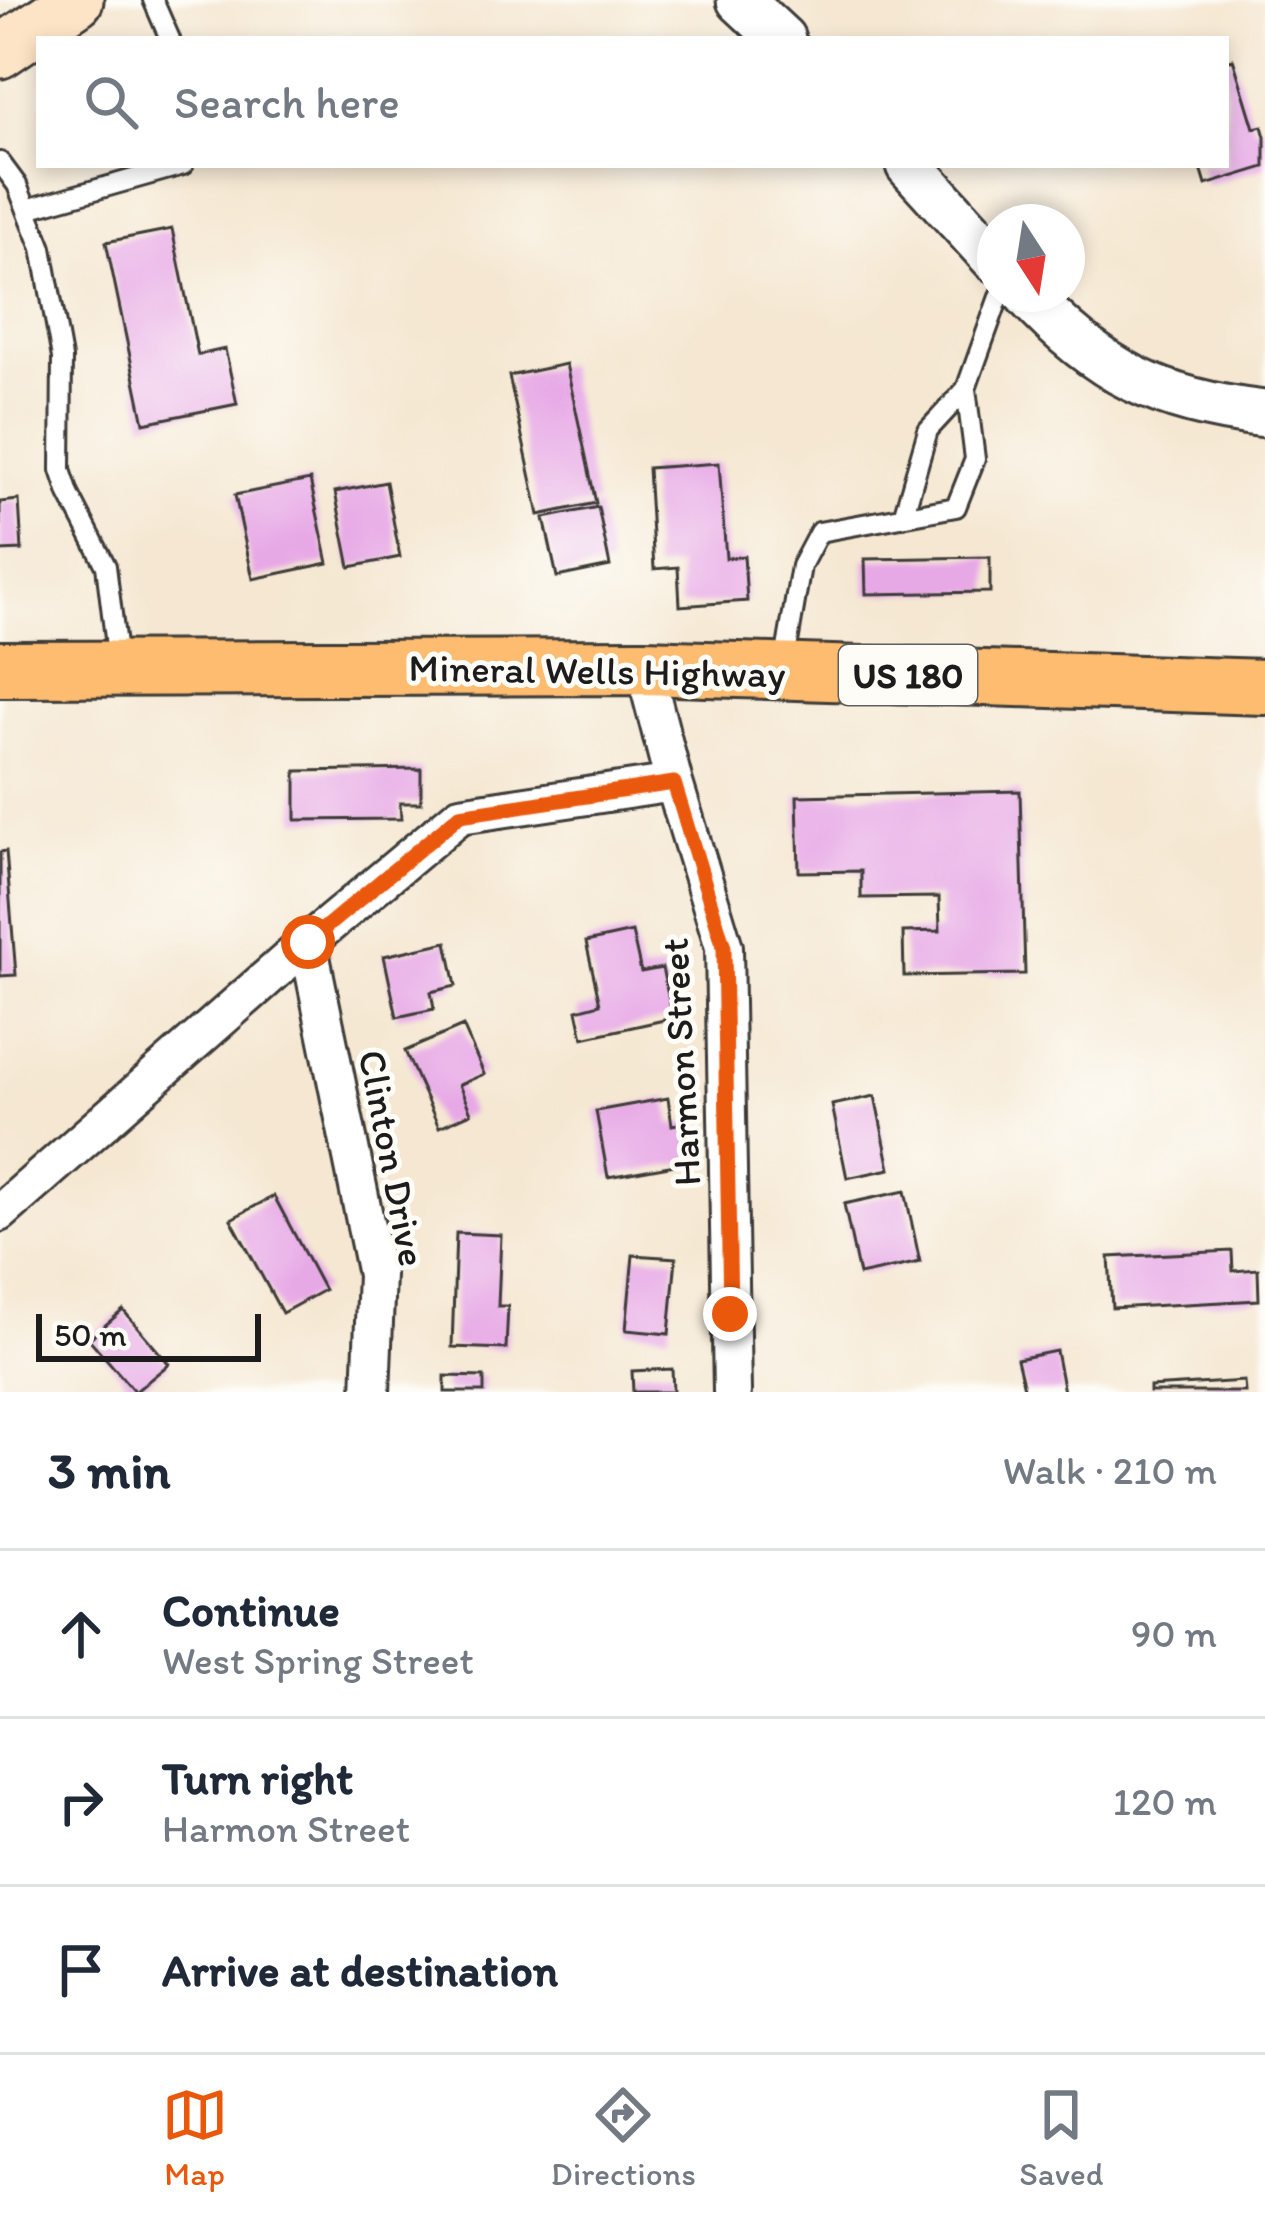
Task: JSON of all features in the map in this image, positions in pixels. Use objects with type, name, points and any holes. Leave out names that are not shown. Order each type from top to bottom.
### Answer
[{"type":"main road","points":[[0,52],[77,0]]},
{"type":"main road","name":"Mineral Wells Highway","points":[[0,669],[644,667],[1265,687]]},
{"type":"street","points":[[740,0],[779,36]]},
{"type":"street","points":[[912,168],[977,239]]},
{"type":"street","points":[[1043,312],[1068,339],[1138,384],[1229,410],[1265,414]]},
{"type":"street","name":"Harmon Street","points":[[644,667],[724,947],[732,1392]]},
{"type":"street","points":[[0,1214],[308,942],[460,815],[674,783]]},
{"type":"street","name":"Clinton Drive","points":[[308,942],[376,1275],[370,1392]]},
{"type":"lane","points":[[153,0],[169,36]]},
{"type":"lane","points":[[0,162],[17,185],[42,248],[62,358],[62,470],[69,494],[106,566],[119,669]]},
{"type":"lane","points":[[27,209],[172,168]]},
{"type":"lane","points":[[903,517],[928,430],[966,389],[994,312]]},
{"type":"lane","points":[[784,671],[801,566],[819,532],[956,507],[974,459],[966,389]]},
{"type":"building","points":[[1233,59],[1254,128],[1262,126],[1265,167],[1206,185],[1201,168],[1229,168],[1229,60]]},
{"type":"building","points":[[172,229],[198,355],[225,349],[237,404],[144,423],[106,242]]},
{"type":"building","points":[[566,364],[596,503],[539,515],[509,376]]},
{"type":"building","points":[[719,463],[726,558],[744,556],[747,601],[680,606],[678,567],[654,569],[648,468]]},
{"type":"building","points":[[310,480],[328,563],[253,579],[235,495]]},
{"type":"building","points":[[386,482],[400,557],[350,567],[335,492]]},
{"type":"building","points":[[19,500],[22,550],[0,551],[0,502]]},
{"type":"building","points":[[598,507],[610,566],[557,577],[544,518]]},
{"type":"building","points":[[990,557],[990,592],[866,594],[865,559]]},
{"type":"building","points":[[421,769],[421,803],[400,803],[401,819],[296,820],[296,771]]},
{"type":"building","points":[[1020,791],[1025,974],[904,976],[903,932],[940,931],[939,897],[861,898],[861,871],[799,872],[797,796]]},
{"type":"building","points":[[6,851],[16,975],[0,976],[0,852]]},
{"type":"building","points":[[632,932],[641,972],[662,968],[673,1018],[583,1038],[577,1010],[600,1004],[586,942]]},
{"type":"building","points":[[447,942],[456,986],[431,992],[434,1009],[397,1017],[384,956]]},
{"type":"building","points":[[463,1026],[484,1074],[459,1085],[471,1113],[439,1127],[405,1051]]},
{"type":"building","points":[[875,1096],[890,1169],[847,1178],[832,1105]]},
{"type":"building","points":[[668,1098],[672,1125],[690,1122],[697,1161],[608,1177],[596,1111]]},
{"type":"building","points":[[905,1191],[920,1262],[859,1275],[844,1204]]},
{"type":"building","points":[[274,1196],[324,1290],[282,1313],[231,1219]]},
{"type":"building","points":[[456,1233],[501,1235],[498,1306],[508,1306],[506,1349],[452,1347]]},
{"type":"building","points":[[1232,1251],[1233,1271],[1258,1269],[1259,1300],[1112,1308],[1109,1257]]},
{"type":"building","points":[[633,1255],[676,1258],[669,1334],[626,1330]]},
{"type":"building","points":[[123,1310],[169,1364],[135,1392],[89,1339]]},
{"type":"building","points":[[1056,1351],[1064,1392],[1025,1392],[1017,1359]]},
{"type":"building","points":[[672,1369],[673,1392],[633,1392],[632,1371]]},
{"type":"building","points":[[445,1376],[484,1377],[484,1392],[445,1392]]},
{"type":"building","points":[[1244,1381],[1245,1392],[1150,1392],[1150,1387]]},
{"type":"route","points":[[308,942],[460,815],[674,783],[724,947],[730,1314]]}]
